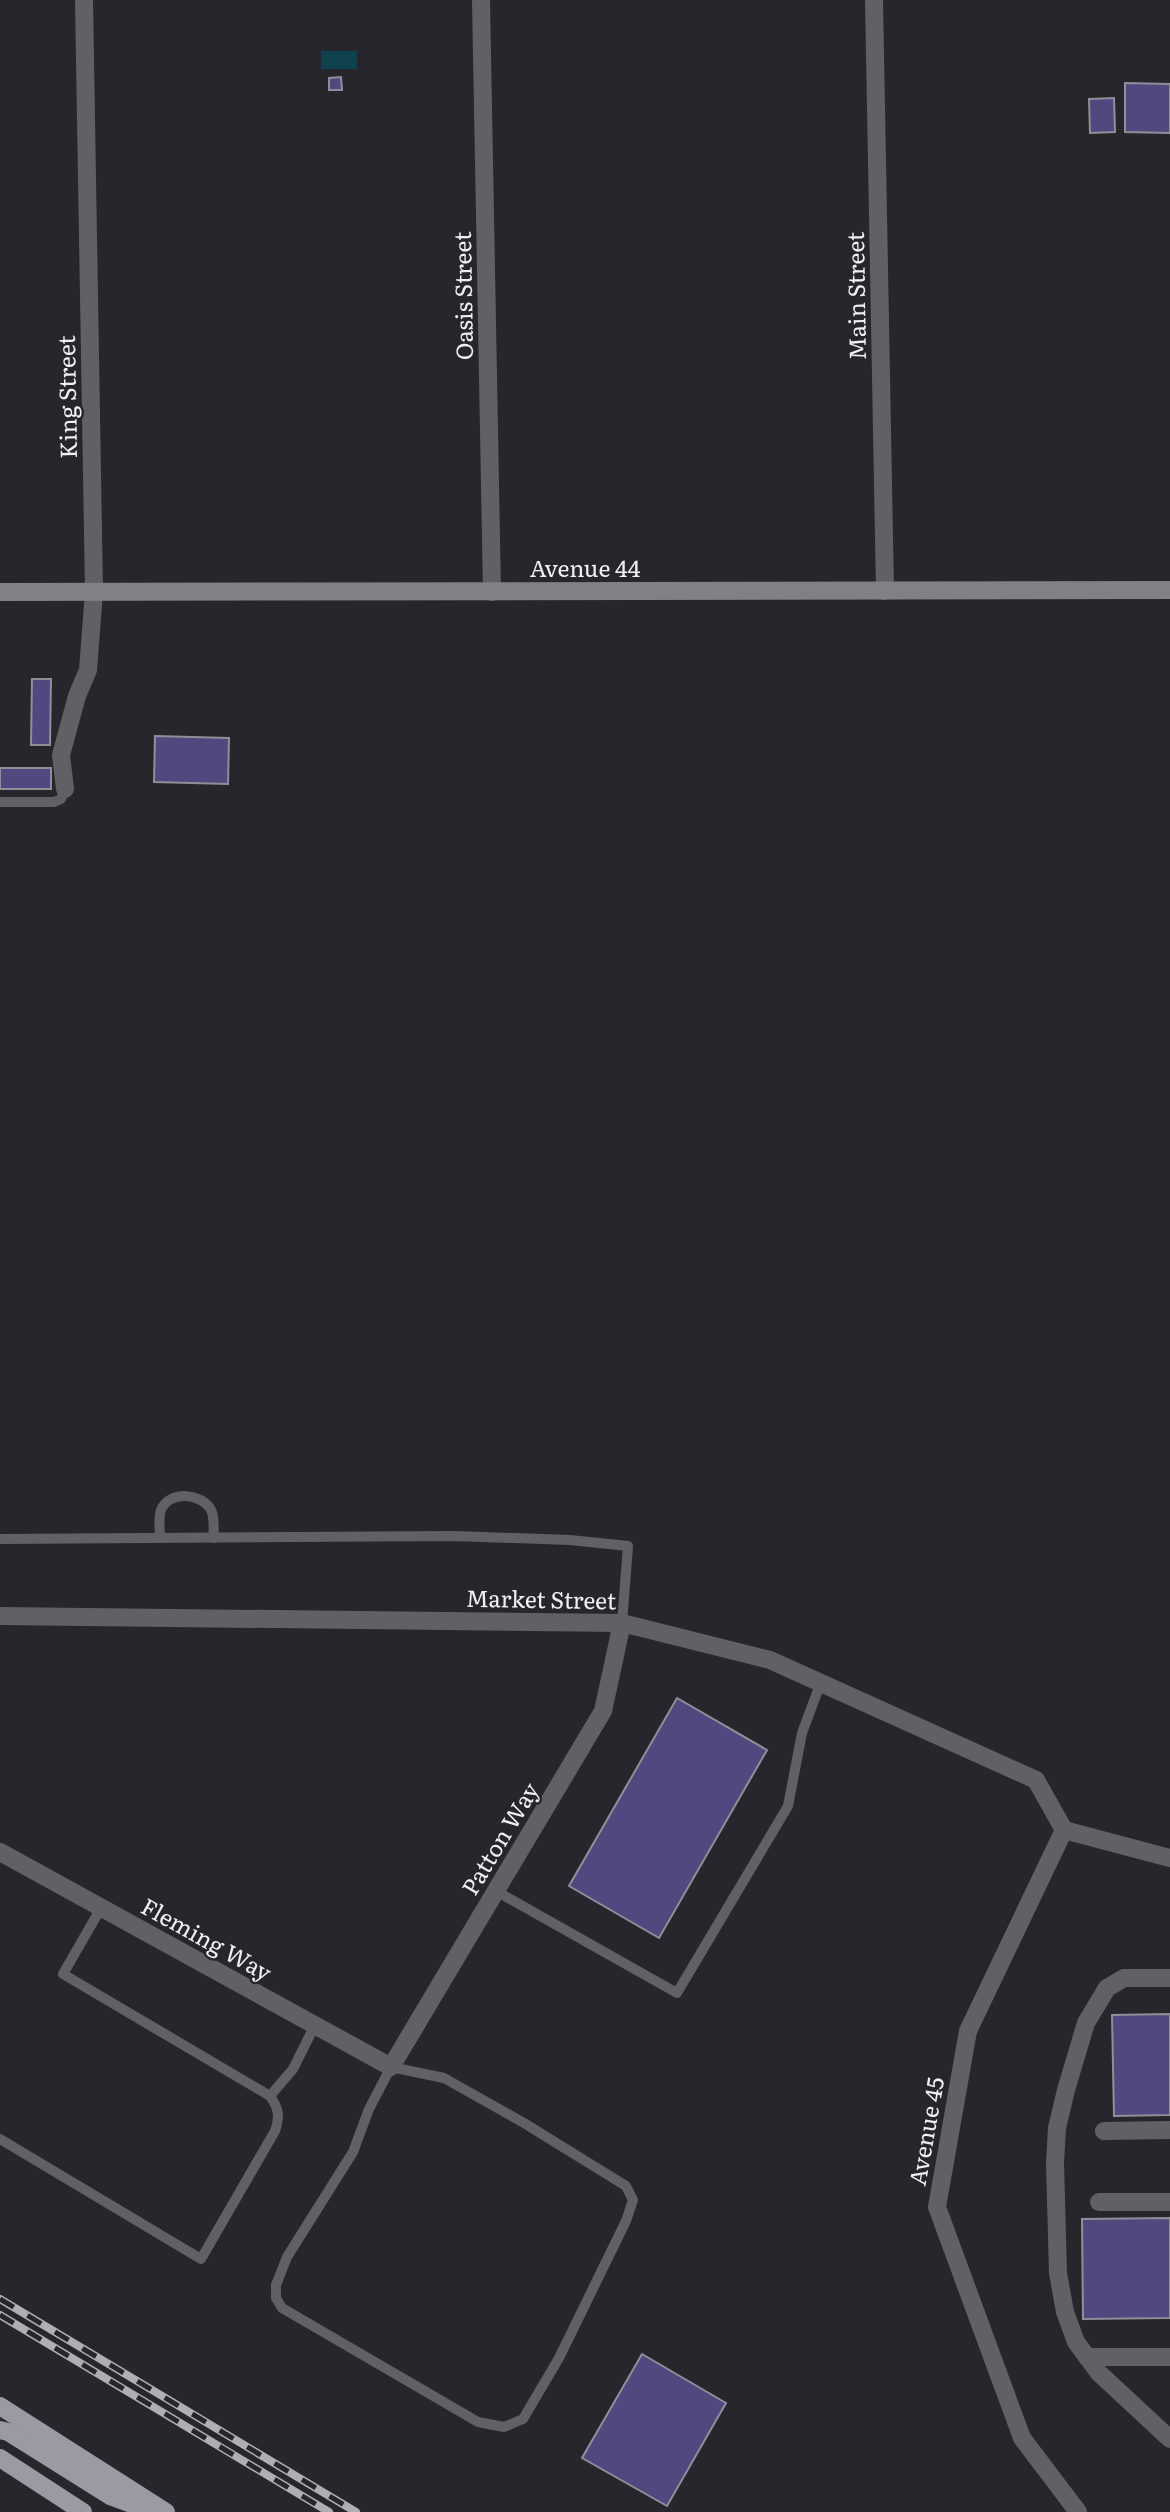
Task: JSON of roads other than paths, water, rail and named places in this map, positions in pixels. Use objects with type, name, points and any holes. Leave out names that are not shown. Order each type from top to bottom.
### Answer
[{"type":"main road","points":[[0,2406],[166,2512]]},
{"type":"main road","points":[[0,2430],[8,2432],[110,2496],[155,2512]]},
{"type":"main road","points":[[0,2458],[83,2512]]},
{"type":"street","name":"King Street","points":[[65,789],[61,755],[77,696],[88,670],[94,592],[84,0]]},
{"type":"street","name":"Oasis Street","points":[[481,0],[492,592]]},
{"type":"street","name":"Main Street","points":[[874,0],[885,591]]},
{"type":"street","name":"Avenue 44","points":[[0,592],[1170,590]]},
{"type":"street","name":"Market Street","points":[[0,1616],[622,1623],[770,1660],[1036,1780],[1064,1830]]},
{"type":"street","name":"Patton Way","points":[[391,2067],[603,1711],[622,1623]]},
{"type":"street","points":[[1064,1830],[1170,1858]]},
{"type":"street","name":"Avenue 45","points":[[1064,1830],[968,2031],[937,2207],[1022,2438],[1078,2512]]},
{"type":"street","name":"Fleming Way","points":[[0,1852],[391,2067]]},
{"type":"street","points":[[1170,1978],[1124,1978],[1107,1988],[1086,2023],[1066,2090],[1057,2128],[1055,2163],[1058,2273],[1065,2312],[1076,2342],[1098,2373],[1170,2439]]},
{"type":"street","points":[[1104,2131],[1170,2130]]},
{"type":"street","points":[[1099,2202],[1170,2202]]},
{"type":"street","points":[[1087,2357],[1170,2357]]},
{"type":"lane","points":[[0,802],[54,802],[61,799],[65,789]]},
{"type":"lane","points":[[160,1538],[160,1511],[168,1501],[181,1496],[192,1496],[204,1502],[212,1511],[214,1538]]},
{"type":"lane","points":[[0,1539],[454,1536],[569,1540],[628,1546],[622,1623]]},
{"type":"lane","points":[[496,1891],[677,1993],[788,1806],[802,1733],[821,1682]]},
{"type":"lane","points":[[0,2139],[201,2259],[275,2131],[279,2114],[270,2096],[63,1973],[101,1908]]},
{"type":"lane","points":[[270,2096],[293,2069],[314,2025]]},
{"type":"lane","points":[[391,2067],[444,2078],[524,2123],[626,2186],[633,2200],[626,2221],[559,2358],[523,2419],[504,2427],[478,2422],[282,2308],[276,2298],[276,2285],[287,2257],[353,2152],[369,2109],[391,2067]]},
{"type":"water","points":[[321,51],[357,51],[357,69],[321,69]]},
{"type":"railway","points":[[0,2299],[356,2512]]},
{"type":"railway","points":[[0,2315],[329,2512]]}]
